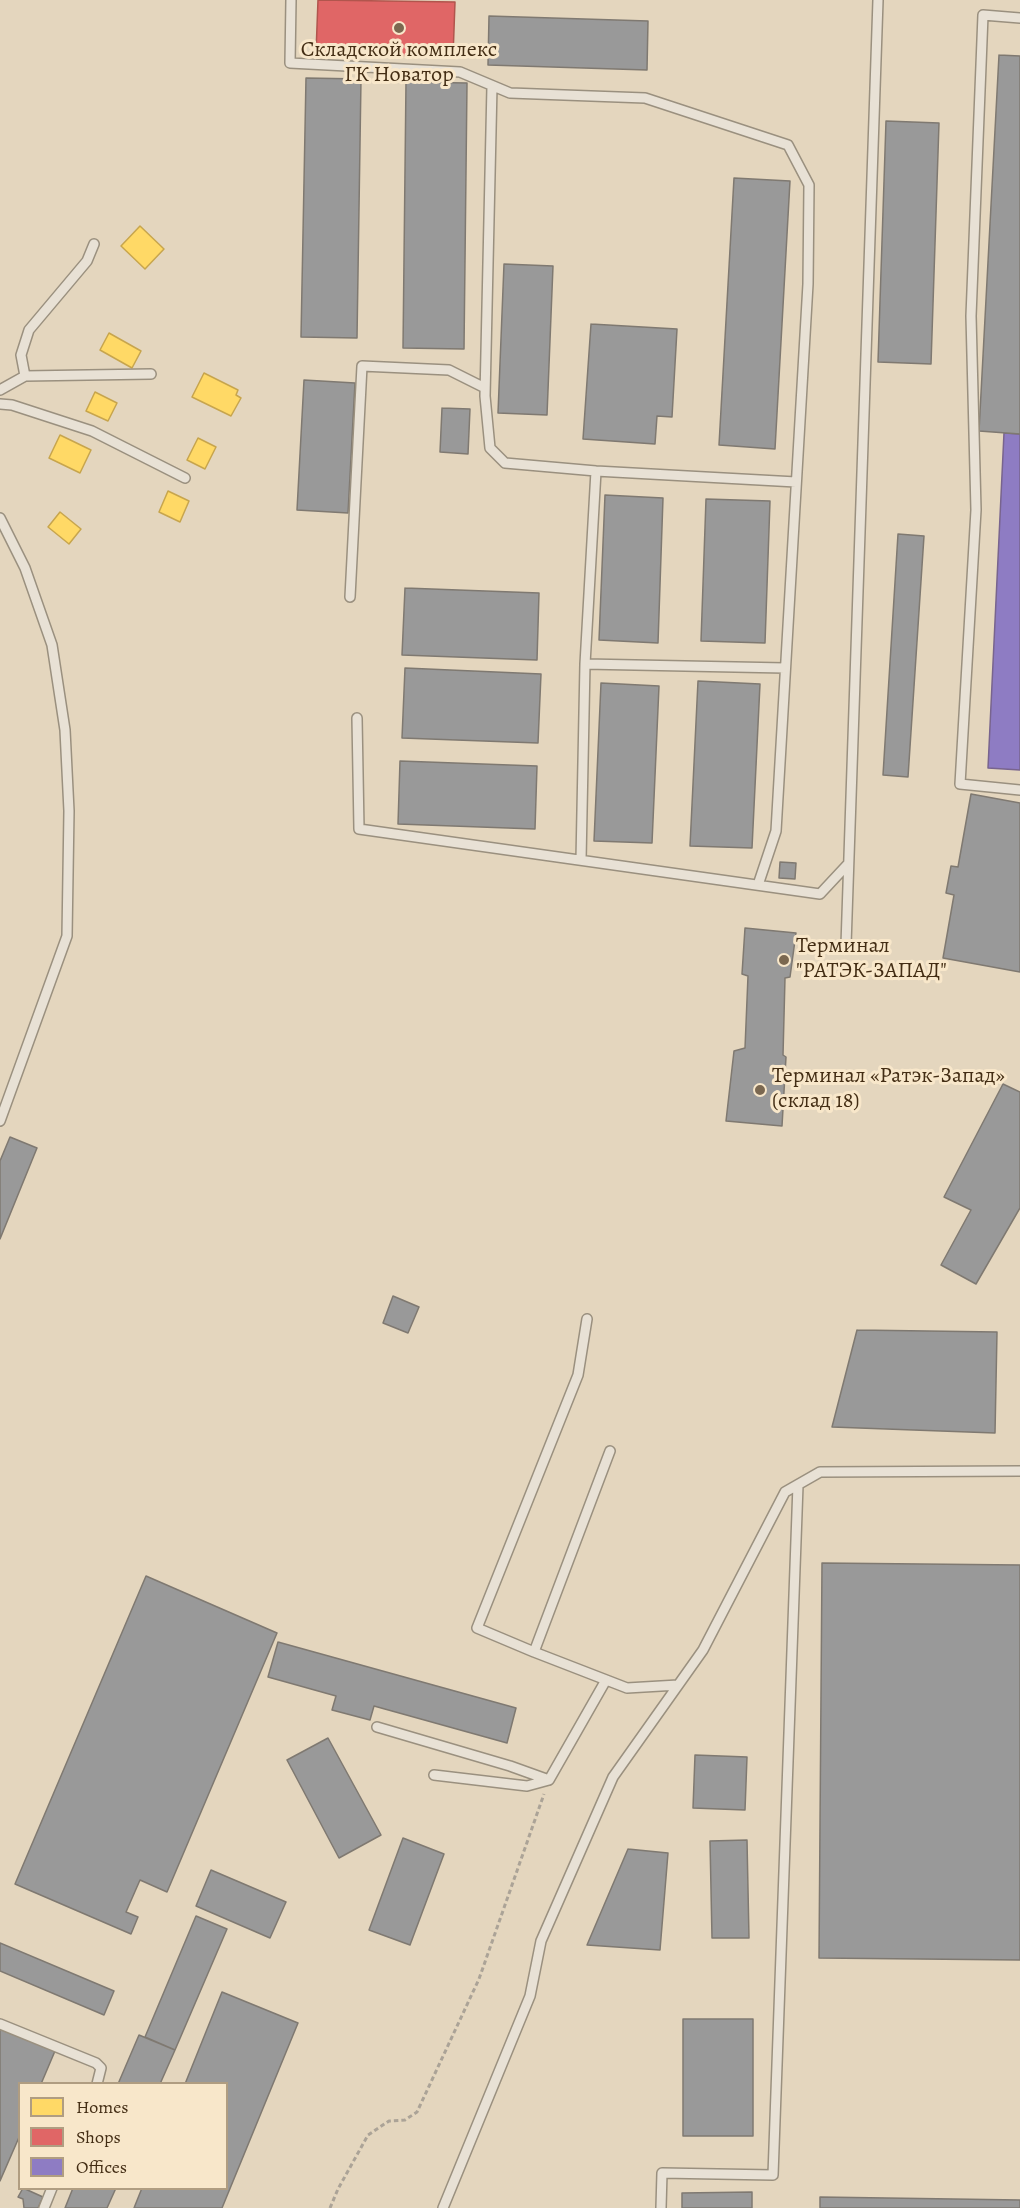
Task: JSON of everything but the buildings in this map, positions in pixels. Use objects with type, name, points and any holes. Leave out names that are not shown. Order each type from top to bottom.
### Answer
[{"type":"lane","points":[[291,0],[290,63],[460,72],[510,93],[645,98],[788,146],[809,185],[808,284],[776,831],[758,885]]},
{"type":"lane","points":[[846,945],[878,0]]},
{"type":"lane","points":[[1020,18],[983,15],[971,316],[976,510],[960,784],[1020,790]]},
{"type":"lane","points":[[492,86],[486,388],[490,448],[505,463],[596,471],[796,482]]},
{"type":"lane","points":[[25,376],[21,355],[29,330],[87,261],[94,244]]},
{"type":"lane","points":[[350,597],[362,366],[449,370],[486,388]]},
{"type":"lane","points":[[0,390],[25,376],[152,374]]},
{"type":"lane","points":[[0,404],[12,405],[92,431],[185,478]]},
{"type":"lane","points":[[580,860],[585,664],[596,471]]},
{"type":"lane","points":[[0,518],[25,568],[52,645],[64,730],[69,811],[67,936],[0,1121]]},
{"type":"lane","points":[[585,664],[785,668]]},
{"type":"lane","points":[[357,718],[359,829],[820,894],[848,864]]},
{"type":"lane","points":[[587,1319],[578,1375],[477,1628],[633,1689],[678,1685]]},
{"type":"lane","points":[[534,1652],[610,1451]]},
{"type":"lane","points":[[443,2208],[530,1996],[541,1941],[613,1777],[703,1650],[785,1492],[820,1472],[1020,1471]]},
{"type":"lane","points":[[661,2208],[662,2173],[773,2175],[798,1485]]},
{"type":"lane","points":[[434,1775],[527,1786],[549,1780],[606,1680]]},
{"type":"lane","points":[[377,1727],[510,1766],[549,1780]]},
{"type":"lane","points":[[0,2024],[96,2063],[101,2068],[98,2082]]},
{"type":"lane","points":[[44,2208],[51,2190]]},
{"type":"path","points":[[330,2208],[368,2135],[389,2121],[405,2120],[417,2112],[479,1979],[549,1780]]},
{"type":"place","name":"Складской комплекс ГК Новатор","points":[[399,28]]},
{"type":"place","name":"Терминал \"РАТЭК-ЗАПАД\"","points":[[784,960]]},
{"type":"place","name":"Терминал «Ратэк-Запад» (склад 18)","points":[[760,1090]]}]
